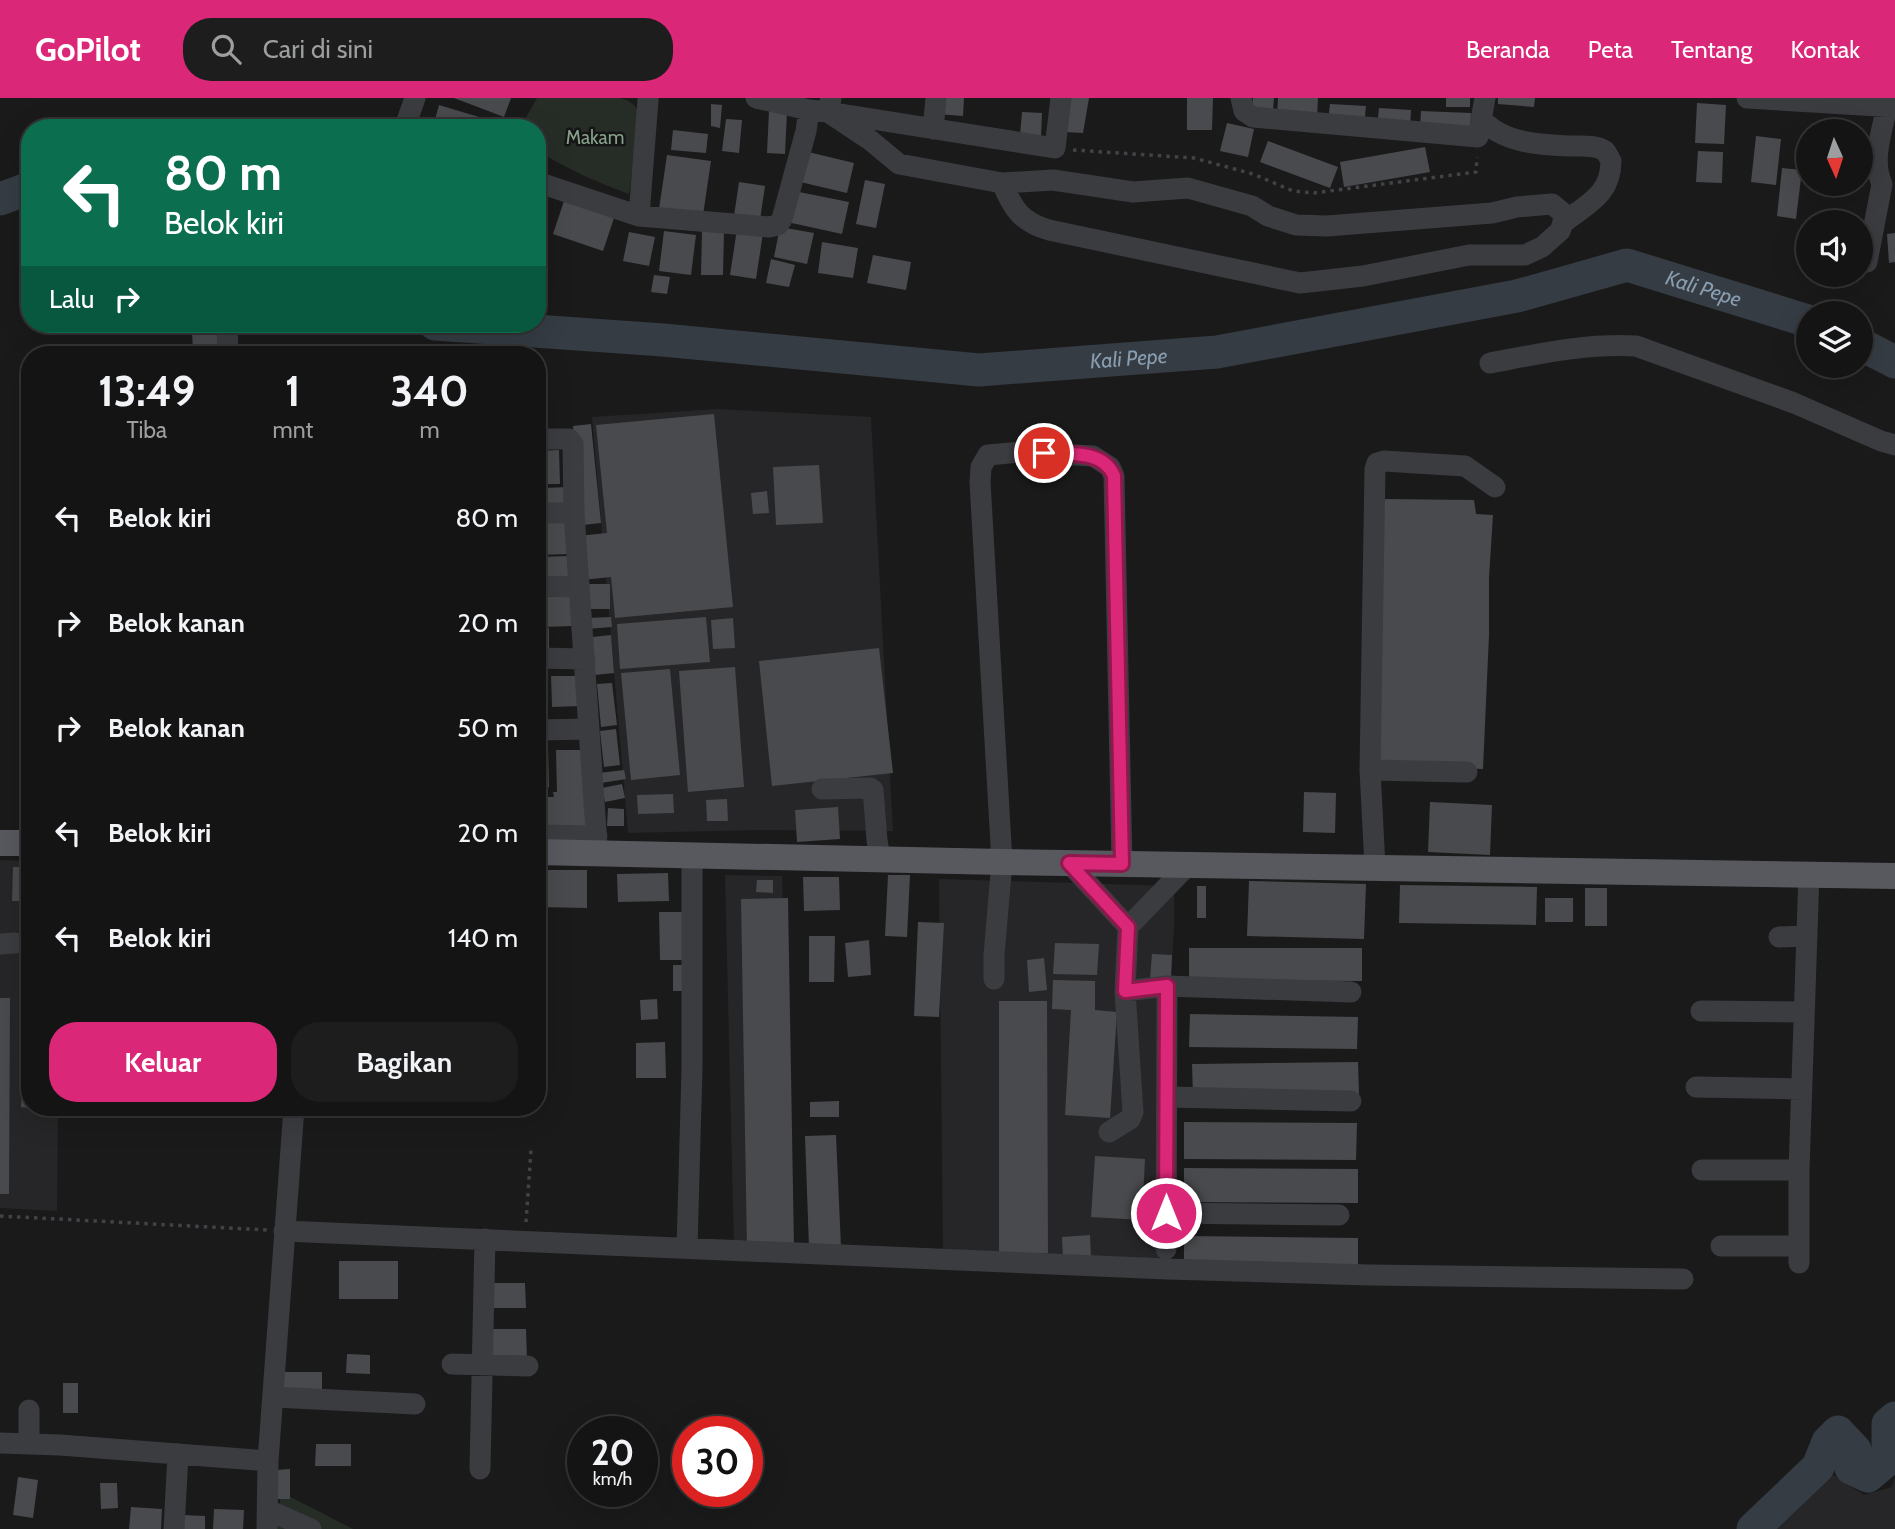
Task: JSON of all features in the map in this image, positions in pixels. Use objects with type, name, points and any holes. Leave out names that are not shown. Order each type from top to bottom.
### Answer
[{"type":"main road","points":[[0,843],[21,843]]},
{"type":"main road","points":[[546,852],[1895,876]]},
{"type":"street","points":[[408,119],[415,98]]},
{"type":"street","points":[[756,98],[823,107],[933,129],[1055,148],[1061,98]]},
{"type":"street","points":[[933,129],[936,98]]},
{"type":"street","points":[[1241,98],[1244,111],[1253,117],[1481,118],[1489,128],[1515,139],[1546,145],[1593,147],[1604,151],[1611,161],[1607,184],[1601,194],[1563,223]]},
{"type":"street","points":[[1747,98],[1891,106],[1876,164],[1887,208],[1873,246]]},
{"type":"street","points":[[639,216],[649,99]]},
{"type":"street","points":[[823,107],[899,164],[1002,183],[1053,180],[1133,192],[1188,188],[1252,206],[1268,216],[1296,225],[1327,226],[1492,213],[1517,207],[1552,204],[1563,213],[1563,223],[1560,231],[1542,247],[1525,255],[1469,255],[1363,276],[1300,283],[1035,226],[1022,218],[1010,202],[1002,183]]},
{"type":"street","points":[[546,185],[639,216],[769,227],[778,225],[782,219],[806,131],[823,107]]},
{"type":"street","points":[[1490,363],[1539,353],[1614,345],[1636,346],[1794,403],[1881,442],[1895,445]]},
{"type":"street","points":[[546,439],[572,440],[574,513],[597,841],[546,836]]},
{"type":"street","points":[[994,979],[1002,862],[980,482],[981,467],[988,455],[1020,452],[1093,456],[1110,467],[1114,476],[1122,864]]},
{"type":"street","points":[[1375,867],[1370,769],[1375,469],[1377,463],[1384,461],[1465,466],[1495,487]]},
{"type":"street","points":[[546,513],[574,513]]},
{"type":"street","points":[[546,586],[579,587]]},
{"type":"street","points":[[546,658],[585,659]]},
{"type":"street","points":[[546,730],[589,729]]},
{"type":"street","points":[[1370,769],[1467,772]]},
{"type":"street","points":[[822,789],[873,790],[880,859]]},
{"type":"street","points":[[687,1248],[692,1068],[692,856]]},
{"type":"street","points":[[1069,863],[1128,927]]},
{"type":"street","points":[[1109,1132],[1129,1119],[1133,1112],[1125,991],[1128,927],[1188,864]]},
{"type":"street","points":[[1721,1246],[1799,1255],[1803,1012],[1809,873]]},
{"type":"street","points":[[1779,937],[1807,936]]},
{"type":"street","points":[[1125,991],[1167,986],[1351,992]]},
{"type":"street","points":[[1166,1249],[1167,986]]},
{"type":"street","points":[[1702,1011],[1803,1012]]},
{"type":"street","points":[[1696,1087],[1802,1089]]},
{"type":"street","points":[[1167,1097],[1351,1101]]},
{"type":"street","points":[[293,1116],[268,1461],[268,1519],[311,1529]]},
{"type":"street","points":[[1702,1170],[1799,1170]]},
{"type":"street","points":[[1166,1213],[1339,1215]]},
{"type":"street","points":[[285,1231],[1167,1269],[1356,1275],[1683,1279]]},
{"type":"street","points":[[480,1469],[485,1239]]},
{"type":"street","points":[[452,1364],[528,1366]]},
{"type":"street","points":[[274,1397],[415,1404]]},
{"type":"street","points":[[29,1410],[29,1444]]},
{"type":"street","points":[[0,1443],[29,1444],[61,1435],[178,1454],[268,1461]]},
{"type":"street","points":[[174,1529],[178,1454]]},
{"type":"path","points":[[1055,148],[1194,158],[1253,174],[1293,191],[1314,193],[1476,172],[1481,118]]},
{"type":"path","points":[[524,1241],[531,1150]]},
{"type":"path","points":[[0,1216],[285,1231]]},
{"type":"shaded area","points":[[718,409],[871,417],[893,831],[628,833],[592,417]]},
{"type":"shaded area","points":[[0,860],[21,861],[21,1116],[58,1116],[57,1211],[0,1208]]},
{"type":"shaded area","points":[[725,875],[782,876],[792,1245],[734,1249]]},
{"type":"shaded area","points":[[939,879],[1174,886],[1174,929],[1163,1096],[1164,1261],[943,1254]]},
{"type":"shaded area","points":[[1827,1471],[1864,1495],[1892,1487],[1895,1477],[1895,1529],[1770,1529]]},
{"type":"green space","name":"Makam","points":[[537,98],[620,98],[630,102],[641,115],[629,194],[582,175],[546,155],[546,119],[525,119]]},
{"type":"green space","points":[[281,1492],[353,1529],[277,1529]]},
{"type":"building","points":[[454,98],[511,98],[504,117]]},
{"type":"building","points":[[938,98],[964,98],[963,116],[936,114]]},
{"type":"building","points":[[1068,98],[1089,98],[1083,133],[1065,132]]},
{"type":"building","points":[[1187,98],[1213,98],[1212,130],[1187,130]]},
{"type":"building","points":[[1253,98],[1274,98],[1273,110],[1252,108]]},
{"type":"building","points":[[1278,98],[1318,98],[1317,118],[1277,116]]},
{"type":"building","points":[[1446,98],[1470,98],[1470,107],[1446,107]]},
{"type":"building","points":[[1498,98],[1535,98],[1534,107],[1498,104]]},
{"type":"building","points":[[1697,103],[1726,105],[1724,144],[1695,143]]},
{"type":"building","points":[[711,104],[722,105],[720,128],[711,126]]},
{"type":"building","points":[[1330,104],[1366,106],[1364,125],[1328,121]]},
{"type":"building","points":[[439,105],[479,117],[478,119],[435,119]]},
{"type":"building","points":[[1379,108],[1411,110],[1410,129],[1377,127]]},
{"type":"building","points":[[769,111],[787,112],[785,154],[767,153]]},
{"type":"building","points":[[1421,111],[1471,113],[1470,132],[1420,130]]},
{"type":"building","points":[[1022,112],[1042,113],[1041,136],[1020,135]]},
{"type":"building","points":[[726,119],[742,120],[739,153],[722,151]]},
{"type":"building","points":[[1227,123],[1254,129],[1248,157],[1220,151]]},
{"type":"building","points":[[673,130],[708,134],[706,153],[671,150]]},
{"type":"building","points":[[1756,136],[1781,139],[1776,185],[1751,182]]},
{"type":"building","points":[[1268,141],[1338,167],[1330,188],[1260,162]]},
{"type":"building","points":[[1425,147],[1430,172],[1344,187],[1340,162]]},
{"type":"building","points":[[804,151],[854,163],[847,193],[796,181]]},
{"type":"building","points":[[1698,151],[1723,152],[1722,183],[1696,182]]},
{"type":"building","points":[[667,155],[711,161],[703,215],[659,209]]},
{"type":"building","points":[[1782,168],[1796,169],[1796,196],[1799,196],[1796,219],[1777,216]]},
{"type":"building","points":[[865,180],[885,184],[876,228],[856,224]]},
{"type":"building","points":[[739,182],[765,186],[760,220],[734,216]]},
{"type":"building","points":[[794,191],[849,202],[842,234],[787,222]]},
{"type":"building","points":[[564,201],[614,218],[603,251],[553,234]]},
{"type":"building","points":[[780,227],[814,233],[807,264],[774,257]]},
{"type":"building","points":[[737,229],[763,233],[756,279],[730,275]]},
{"type":"building","points":[[664,231],[696,235],[691,275],[659,271]]},
{"type":"building","points":[[702,231],[724,231],[723,275],[701,275]]},
{"type":"building","points":[[629,232],[655,237],[649,266],[623,261]]},
{"type":"building","points":[[1895,233],[1895,262],[1889,263],[1887,234]]},
{"type":"building","points":[[822,242],[858,248],[853,278],[818,273]]},
{"type":"building","points":[[873,255],[911,262],[906,290],[867,283]]},
{"type":"building","points":[[771,259],[795,265],[789,287],[766,283]]},
{"type":"building","points":[[654,275],[670,277],[667,294],[651,292]]},
{"type":"building","points":[[192,333],[220,333],[221,346],[193,346]]},
{"type":"building","points":[[714,414],[733,607],[615,618],[611,577],[582,580],[578,536],[607,533],[596,425]]},
{"type":"building","points":[[591,424],[601,523],[583,525],[573,426]]},
{"type":"building","points":[[559,450],[560,484],[546,484],[546,451]]},
{"type":"building","points":[[819,465],[823,523],[776,525],[773,467]]},
{"type":"building","points":[[568,487],[569,511],[546,512],[546,488]]},
{"type":"building","points":[[767,491],[769,513],[753,514],[751,493]]},
{"type":"building","points":[[1384,499],[1474,500],[1476,514],[1493,515],[1483,769],[1375,766]]},
{"type":"building","points":[[568,519],[570,554],[546,555],[546,520]]},
{"type":"building","points":[[569,556],[571,584],[546,585],[546,557]]},
{"type":"building","points":[[589,584],[610,584],[610,609],[589,609]]},
{"type":"building","points":[[546,597],[572,597],[572,626],[546,627]]},
{"type":"building","points":[[611,617],[612,627],[587,629],[586,618]]},
{"type":"building","points":[[706,617],[710,662],[620,669],[617,624]]},
{"type":"building","points":[[733,618],[735,648],[713,649],[711,620]]},
{"type":"building","points":[[546,628],[549,628],[549,655],[546,655]]},
{"type":"building","points":[[611,635],[614,673],[595,675],[592,637]]},
{"type":"building","points":[[879,648],[893,773],[772,786],[759,661]]},
{"type":"building","points":[[735,667],[744,787],[688,792],[679,671]]},
{"type":"building","points":[[670,669],[680,775],[631,780],[621,673]]},
{"type":"building","points":[[551,676],[581,676],[581,706],[552,707]]},
{"type":"building","points":[[612,683],[617,725],[601,727],[597,684]]},
{"type":"building","points":[[616,729],[620,765],[604,767],[600,731]]},
{"type":"building","points":[[546,746],[548,746],[549,787],[546,787]]},
{"type":"building","points":[[556,750],[586,750],[587,827],[546,828],[546,797],[554,797],[553,792],[557,792]]},
{"type":"building","points":[[624,770],[626,779],[601,783],[599,773]]},
{"type":"building","points":[[622,784],[625,798],[605,802],[602,788]]},
{"type":"building","points":[[1304,792],[1336,793],[1335,833],[1303,832]]},
{"type":"building","points":[[673,794],[674,813],[638,814],[637,795]]},
{"type":"building","points":[[727,799],[728,821],[707,821],[706,800]]},
{"type":"building","points":[[1430,802],[1492,805],[1490,855],[1428,852]]},
{"type":"building","points":[[838,807],[840,839],[797,842],[795,810]]},
{"type":"building","points":[[608,808],[624,809],[624,826],[607,826]]},
{"type":"building","points":[[13,867],[21,867],[21,901],[12,901]]},
{"type":"building","points":[[546,870],[587,870],[587,908],[546,907]]},
{"type":"building","points":[[668,873],[669,901],[618,902],[617,874]]},
{"type":"building","points":[[888,875],[910,875],[907,937],[885,936]]},
{"type":"building","points":[[803,877],[839,877],[840,910],[804,911]]},
{"type":"building","points":[[757,880],[773,880],[773,893],[756,892]]},
{"type":"building","points":[[1249,881],[1366,884],[1364,939],[1247,936]]},
{"type":"building","points":[[1400,885],[1537,887],[1536,925],[1399,923]]},
{"type":"building","points":[[1197,886],[1206,886],[1206,918],[1197,918]]},
{"type":"building","points":[[1585,888],[1607,888],[1607,926],[1585,926]]},
{"type":"building","points":[[788,898],[794,1248],[747,1248],[741,899]]},
{"type":"building","points":[[1545,898],[1573,898],[1573,922],[1545,922]]},
{"type":"building","points":[[659,912],[686,912],[687,960],[660,960]]},
{"type":"building","points":[[918,922],[944,923],[939,1017],[914,1016]]},
{"type":"building","points":[[809,936],[835,936],[834,982],[809,982]]},
{"type":"building","points":[[869,940],[871,975],[848,977],[845,943]]},
{"type":"building","points":[[1055,943],[1099,944],[1097,975],[1053,974]]},
{"type":"building","points":[[1189,948],[1362,948],[1362,981],[1189,980]]},
{"type":"building","points":[[1152,954],[1172,955],[1171,980],[1150,979]]},
{"type":"building","points":[[1044,958],[1047,990],[1029,992],[1027,960]]},
{"type":"building","points":[[673,965],[683,965],[683,991],[673,991]]},
{"type":"building","points":[[1053,980],[1095,981],[1095,1010],[1117,1012],[1110,1118],[1065,1115],[1071,1010],[1052,1009]]},
{"type":"building","points":[[0,998],[10,998],[9,1194],[0,1194]]},
{"type":"building","points":[[657,999],[658,1019],[641,1020],[640,1000]]},
{"type":"building","points":[[999,1001],[1047,1001],[1048,1253],[999,1253]]},
{"type":"building","points":[[1190,1014],[1358,1017],[1357,1049],[1189,1047]]},
{"type":"building","points":[[665,1042],[666,1078],[636,1078],[636,1043]]},
{"type":"building","points":[[1358,1062],[1359,1094],[1193,1097],[1192,1064]]},
{"type":"building","points":[[839,1101],[839,1117],[810,1117],[810,1102]]},
{"type":"building","points":[[1184,1122],[1357,1123],[1356,1160],[1184,1159]]},
{"type":"building","points":[[836,1135],[841,1247],[809,1248],[805,1136]]},
{"type":"building","points":[[1095,1156],[1145,1159],[1142,1220],[1091,1217]]},
{"type":"building","points":[[1184,1168],[1358,1169],[1358,1203],[1184,1202]]},
{"type":"building","points":[[1090,1235],[1091,1258],[1063,1260],[1062,1237]]},
{"type":"building","points":[[1184,1236],[1358,1238],[1358,1266],[1184,1264]]},
{"type":"building","points":[[339,1261],[398,1261],[398,1299],[339,1299]]},
{"type":"building","points":[[494,1283],[525,1283],[526,1308],[494,1308]]},
{"type":"building","points":[[491,1329],[526,1329],[527,1360],[492,1360]]},
{"type":"building","points":[[347,1354],[370,1355],[370,1374],[346,1373]]},
{"type":"building","points":[[284,1372],[322,1372],[322,1395],[284,1395]]},
{"type":"building","points":[[63,1383],[78,1383],[78,1413],[63,1413]]},
{"type":"building","points":[[316,1444],[351,1444],[351,1466],[315,1466]]},
{"type":"building","points":[[290,1469],[290,1499],[276,1499],[276,1470]]},
{"type":"building","points":[[18,1477],[38,1480],[33,1518],[13,1515]]},
{"type":"building","points":[[100,1483],[117,1483],[118,1508],[101,1509]]},
{"type":"building","points":[[131,1507],[162,1509],[161,1529],[129,1529]]},
{"type":"building","points":[[214,1509],[244,1510],[243,1529],[213,1529]]},
{"type":"building","points":[[182,1515],[205,1516],[205,1529],[182,1529]]},
{"type":"waterway","name":"Kali Pepe","points":[[0,199],[21,191]]},
{"type":"waterway","name":"Kali Pepe","points":[[546,332],[663,340],[979,370],[1217,352],[1517,296],[1627,265],[1796,317]]},
{"type":"waterway","name":"Kali Pepe","points":[[1873,351],[1895,362]]},
{"type":"waterway","points":[[1753,1529],[1818,1467],[1828,1442],[1838,1432],[1855,1450],[1851,1468],[1868,1476],[1888,1459],[1888,1424],[1895,1418]]},
{"type":"route","points":[[1044,453],[1093,456],[1110,467],[1114,476],[1122,864],[1069,863],[1128,927],[1125,991],[1167,986],[1166,1213]]}]
